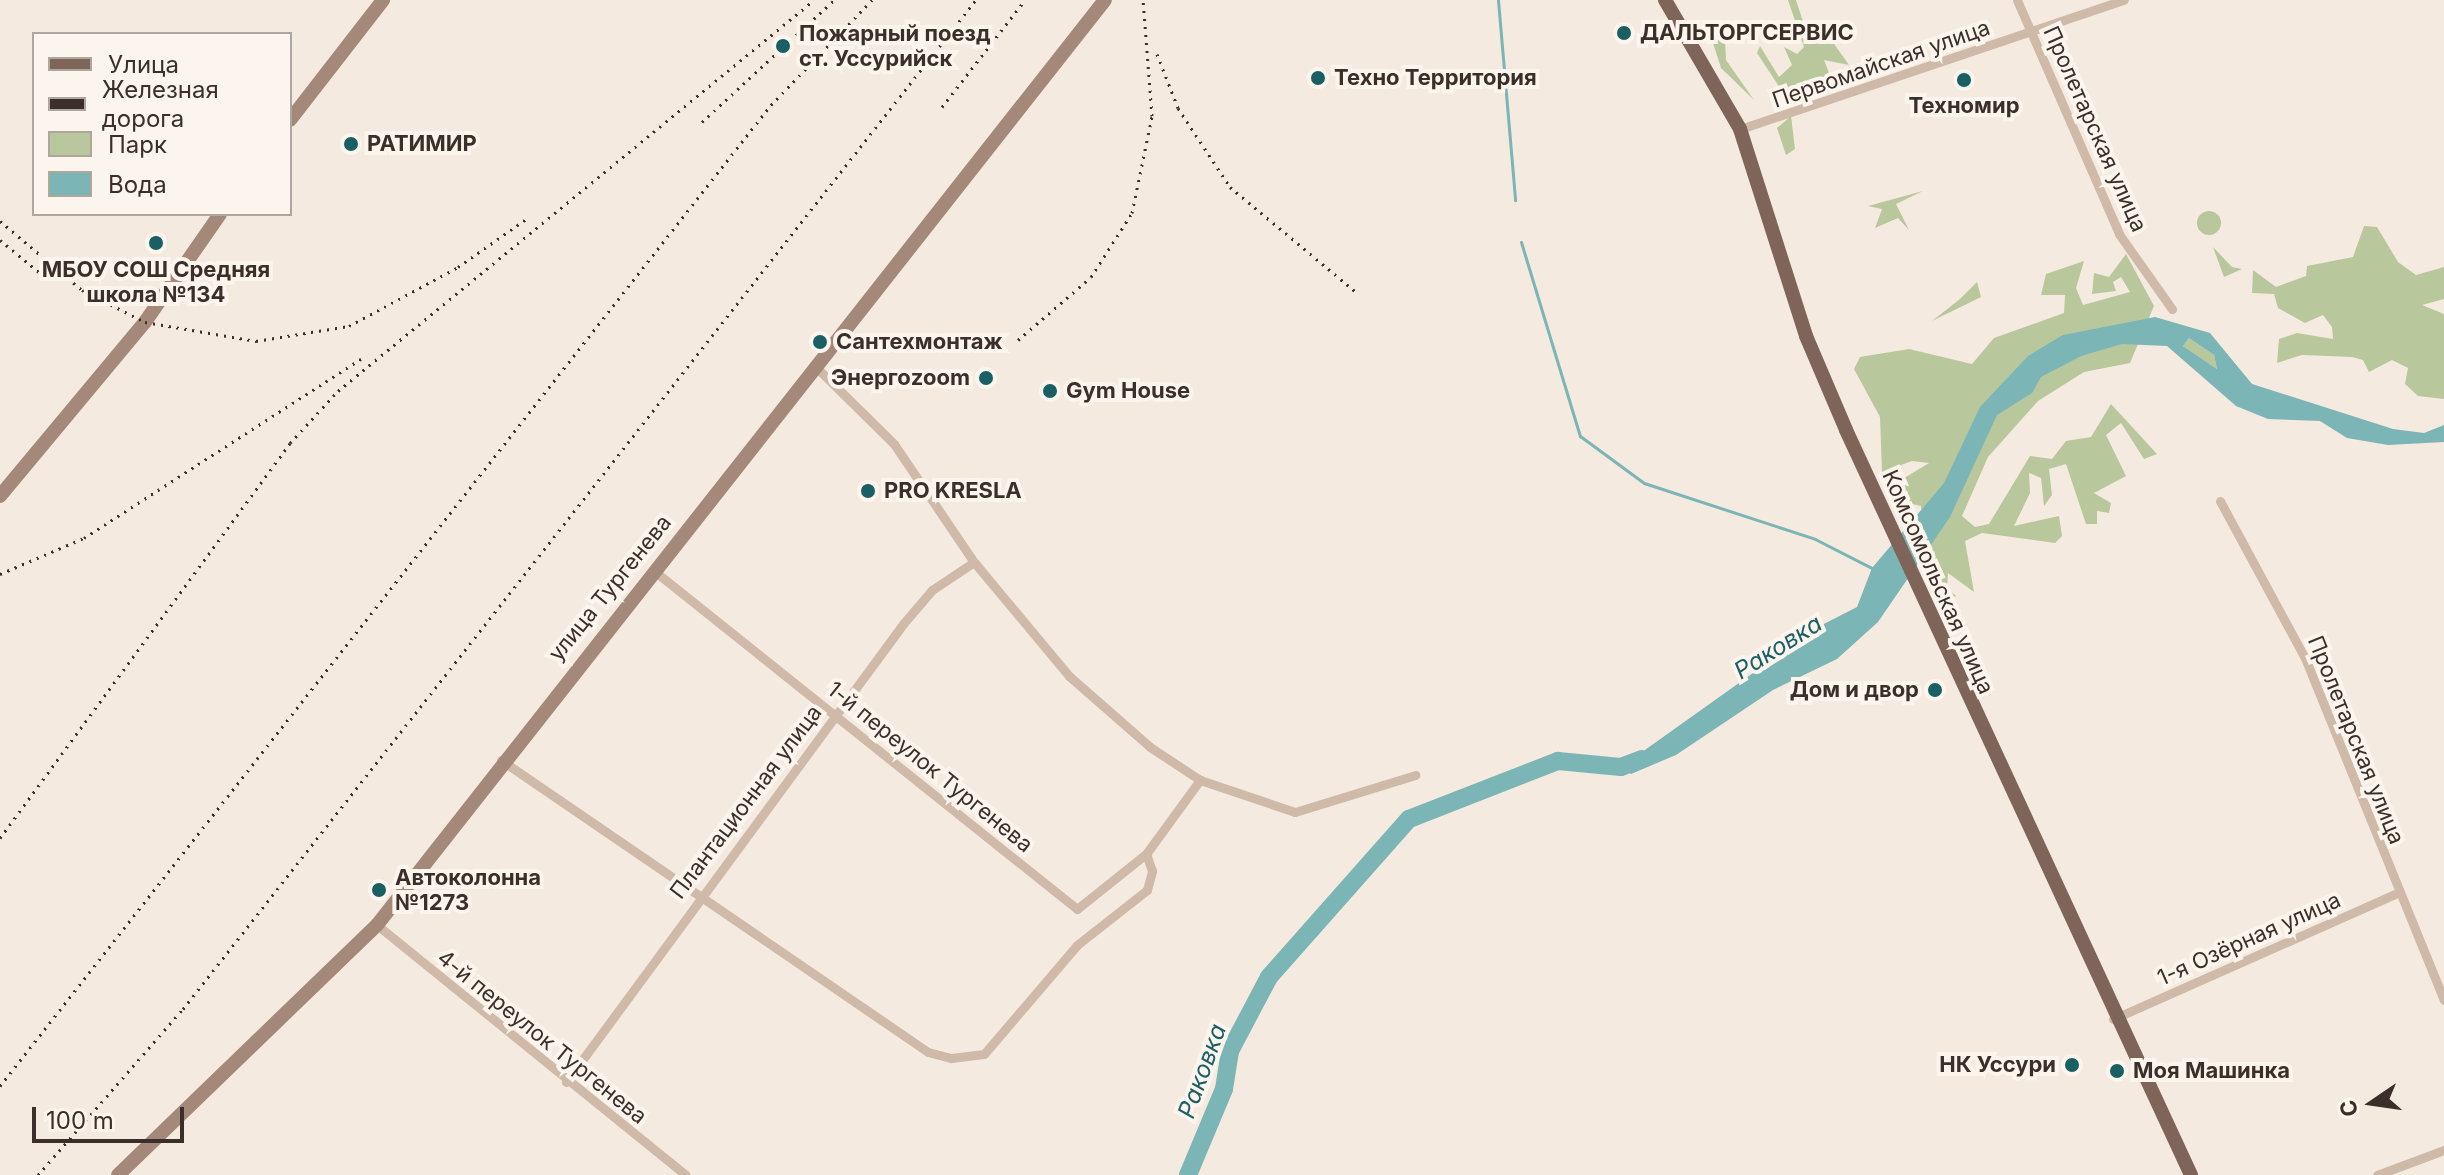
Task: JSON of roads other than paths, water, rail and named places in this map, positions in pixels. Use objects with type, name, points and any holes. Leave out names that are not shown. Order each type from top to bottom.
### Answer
[{"type":"main road","name":"Комсомольская улица","points":[[1665,0],[1740,129],[1806,336],[1846,430],[2113,1019],[2191,1175]]},
{"type":"street","points":[[292,117],[383,0]]},
{"type":"street","name":"улица Тургенева","points":[[118,1175],[377,925],[501,760],[1105,0]]},
{"type":"street","name":"Пролетарская улица","points":[[2017,0],[2119,234],[2172,309]]},
{"type":"street","name":"Первомайская улица","points":[[1740,129],[2124,0]]},
{"type":"street","points":[[0,496],[145,322],[219,216]]},
{"type":"street","points":[[816,367],[894,444],[974,562],[1110,716],[1200,780],[1295,812],[1415,775]]},
{"type":"street","name":"Пролетарская улица","points":[[2220,501],[2305,658],[2444,1000]]},
{"type":"street","name":"Плантационная улица","points":[[566,1082],[696,897],[932,590],[974,562]]},
{"type":"street","name":"1-й переулок Тургенева","points":[[653,570],[836,713],[1077,909],[1146,854]]},
{"type":"street","points":[[501,760],[696,897],[928,1052],[969,1057],[984,1054],[1077,945],[1147,890],[1146,854],[1200,780]]},
{"type":"street","name":"1-я Озёрная улица","points":[[2113,1019],[2399,892]]},
{"type":"street","name":"4-й переулок Тургенева","points":[[377,925],[566,1082],[686,1175]]},
{"type":"street","points":[[2377,1175],[2444,1150]]},
{"type":"water","points":[[2155,317],[2210,333],[2252,384],[2393,429],[2424,433],[2444,425],[2444,442],[2388,445],[2347,438],[2320,421],[2268,419],[2236,406],[2167,346],[2122,344],[2081,356],[2041,377],[2032,393],[1997,415],[1950,517],[1878,622],[1837,659],[1773,690],[1676,755],[1631,774],[1621,767],[1816,628],[1857,607],[1872,568],[1944,483],[1980,407],[2028,356],[2063,335]],"holes":[[[2189,338],[2214,355],[2217,369],[2183,346]]]},
{"type":"waterway","points":[[1498,0],[1515,200]]},
{"type":"waterway","points":[[1521,242],[1580,436],[1644,483],[1815,539],[1872,568]]},
{"type":"waterway","name":"Раковка","points":[[1188,1175],[1224,1089],[1230,1051],[1269,977],[1409,819],[1558,761],[1621,767],[1642,759]]},
{"type":"railway","points":[[0,838],[290,443],[338,391],[814,0]]},
{"type":"railway","points":[[702,122],[834,0]]},
{"type":"railway","points":[[0,1086],[771,105],[872,0]]},
{"type":"railway","points":[[38,1175],[183,1009],[976,0]]},
{"type":"railway","points":[[942,107],[1025,0]]},
{"type":"railway","points":[[1018,340],[1091,277],[1132,213],[1152,116],[1143,0]]},
{"type":"railway","points":[[1157,54],[1178,108],[1230,187],[1356,292]]},
{"type":"railway","points":[[0,221],[82,290],[145,322],[256,341],[349,326],[458,267],[526,219]]},
{"type":"railway","points":[[0,240],[45,277]]},
{"type":"railway","points":[[0,574],[84,538],[361,359]]},
{"type":"place","name":"ДАЛЬТОРГСЕРВИС","points":[[1624,33]]},
{"type":"place","name":"Пожарный поезд ст. Уссурийск","points":[[783,46]]},
{"type":"place","name":"Техно Территория","points":[[1318,78]]},
{"type":"place","name":"Техномир","points":[[1964,80]]},
{"type":"place","name":"РАТИМИР","points":[[351,144]]},
{"type":"place","name":"МБОУ СОШ Средняя школа №134","points":[[156,243]]},
{"type":"place","name":"Сантехмонтаж","points":[[820,342]]},
{"type":"place","name":"Энергоzoom","points":[[986,378]]},
{"type":"place","name":"Gym House","points":[[1050,391]]},
{"type":"place","name":"PRO KRESLA","points":[[868,491]]},
{"type":"place","name":"Дом и двор","points":[[1935,690]]},
{"type":"place","name":"Автоколонна №1273","points":[[379,890]]},
{"type":"place","name":"НК Уссури","points":[[2072,1065]]},
{"type":"place","name":"Моя Машинка","points":[[2117,1071]]}]
